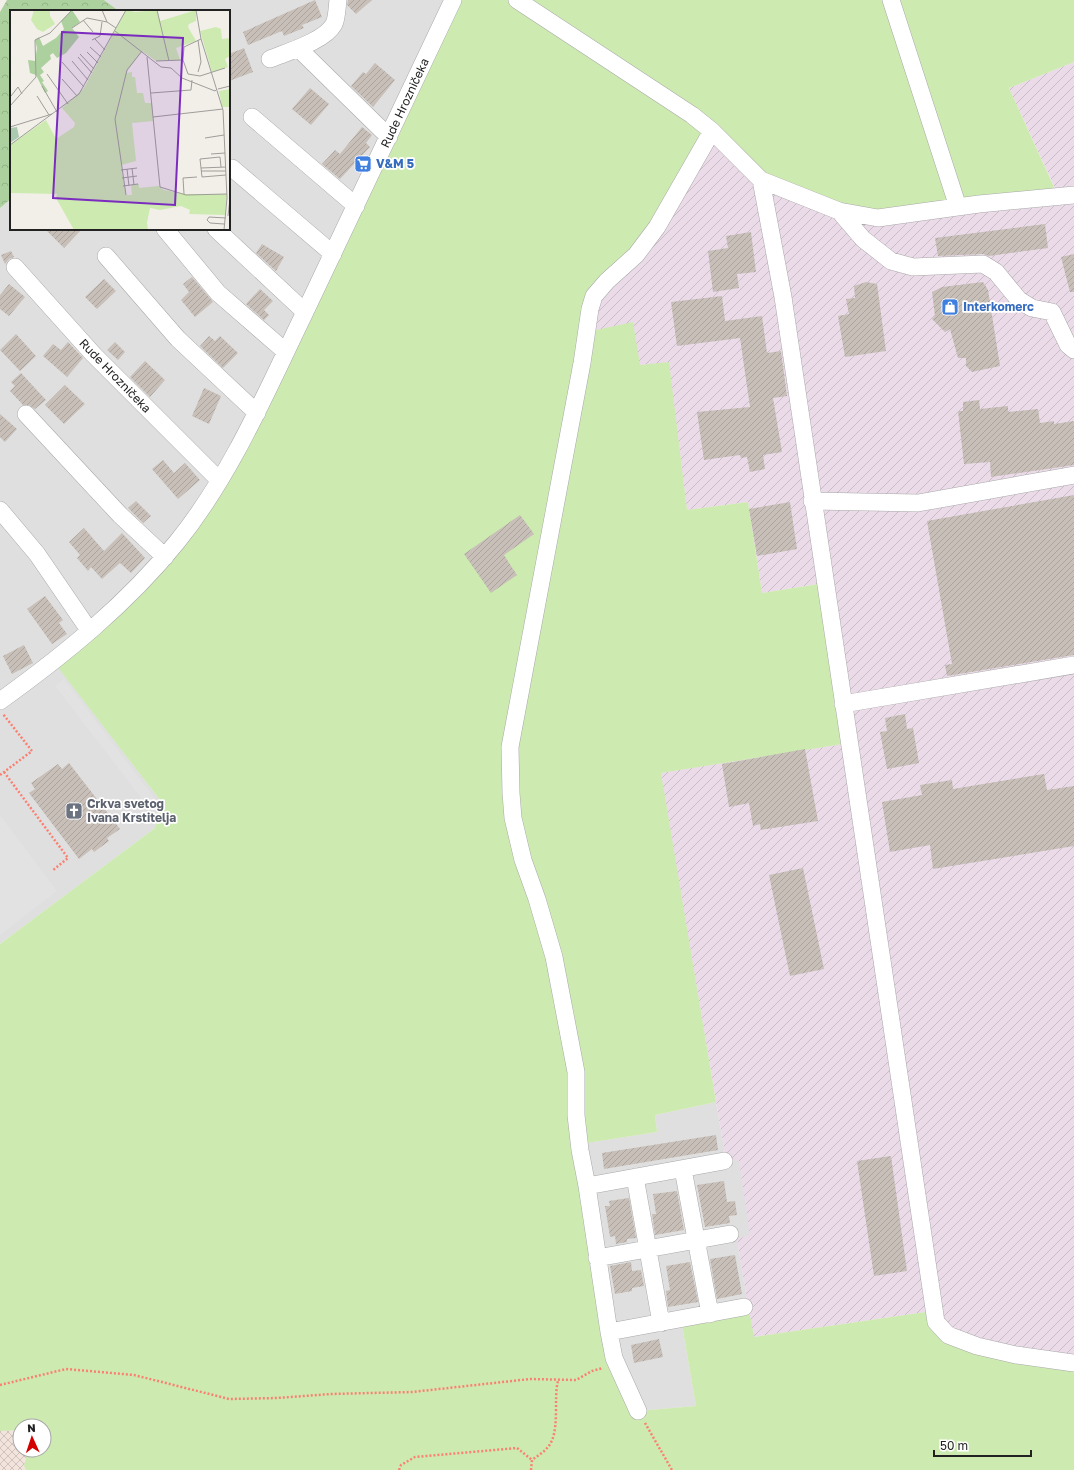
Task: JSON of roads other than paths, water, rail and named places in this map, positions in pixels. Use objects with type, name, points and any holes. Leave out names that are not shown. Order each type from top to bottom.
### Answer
[{"type":"street","points":[[270,59],[298,48],[328,33],[334,23],[338,0]]},
{"type":"street","name":"Rude Hrozničeka","points":[[0,701],[118,606],[165,557],[197,515],[219,480],[257,413],[453,0]]},
{"type":"street","points":[[516,0],[692,115],[712,131],[761,180],[839,211],[878,218],[1035,197],[1074,195]]},
{"type":"street","points":[[891,0],[958,207]]},
{"type":"street","points":[[298,48],[389,137]]},
{"type":"street","points":[[252,117],[356,206]]},
{"type":"street","points":[[638,1411],[614,1358],[580,1150],[576,1115],[576,1072],[554,957],[537,899],[523,860],[513,818],[510,747],[582,363],[590,308],[594,296],[607,281],[636,254],[658,227],[712,131]]},
{"type":"street","points":[[232,168],[333,254]]},
{"type":"street","points":[[761,180],[784,298],[812,501],[936,1322],[948,1335],[978,1346],[1016,1355],[1074,1362]]},
{"type":"street","points":[[839,211],[863,239],[891,261],[913,266],[983,264],[996,272],[1019,300],[1032,308],[1052,312],[1068,345],[1074,350]]},
{"type":"street","points":[[166,230],[218,293],[286,352]]},
{"type":"street","points":[[217,230],[305,312]]},
{"type":"street","points":[[106,256],[178,338],[257,413]]},
{"type":"street","name":"Rude Hrozničeka","points":[[15,267],[92,354],[219,480]]},
{"type":"street","points":[[26,414],[120,515],[165,557]]},
{"type":"street","points":[[812,501],[918,504],[1074,475]]},
{"type":"street","points":[[0,510],[37,554],[89,630]]},
{"type":"street","points":[[843,704],[1074,665]]},
{"type":"street","points":[[587,1186],[724,1161]]},
{"type":"street","points":[[683,1169],[695,1241],[710,1314]]},
{"type":"street","points":[[635,1177],[661,1323]]},
{"type":"street","points":[[597,1258],[730,1234]]},
{"type":"street","points":[[609,1332],[744,1307]]},
{"type":"place","name":"V&M 5","points":[[363,164]]},
{"type":"place","name":"Interkomerc","points":[[950,307]]},
{"type":"place","name":"Crkva svetog Ivana Krstitelja","points":[[74,811]]}]
